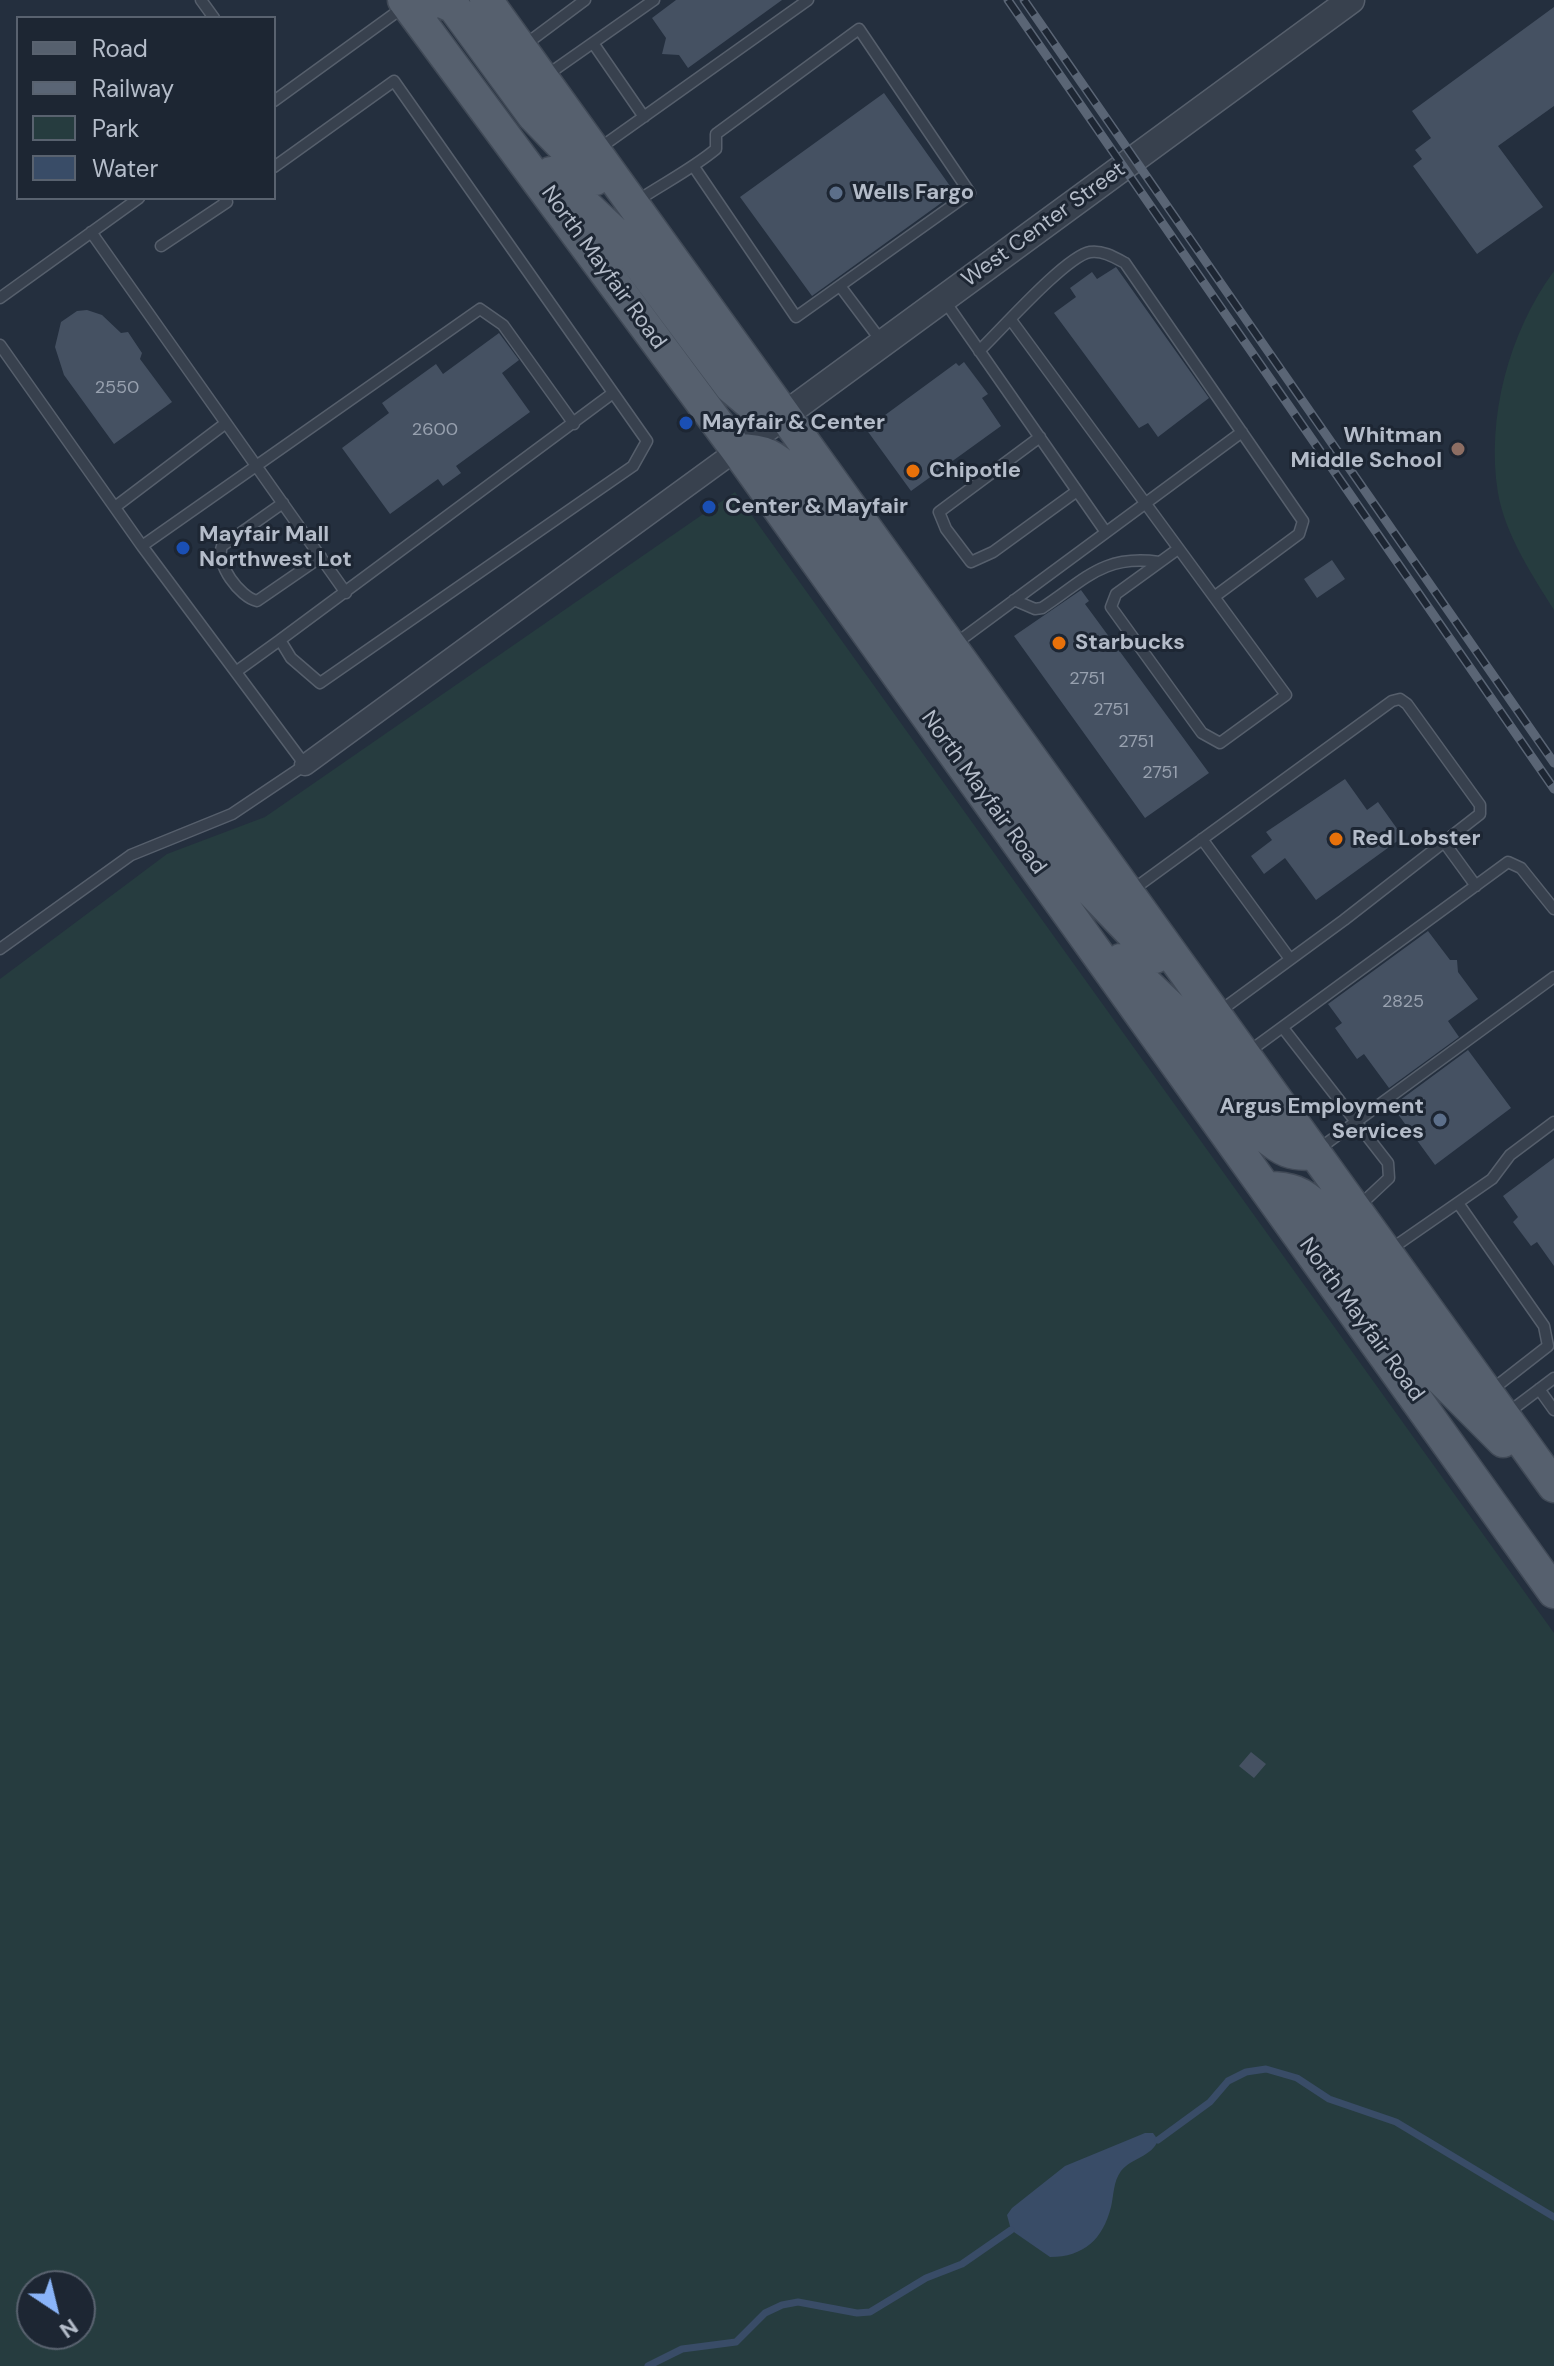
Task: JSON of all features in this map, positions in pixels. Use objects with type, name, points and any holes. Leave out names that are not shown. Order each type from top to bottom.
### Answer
[{"type":"main road","points":[[486,0],[542,78],[586,157],[657,240]]},
{"type":"main road","points":[[408,1],[441,1],[454,7],[533,115],[586,157],[632,204],[1554,1486]]},
{"type":"main road","name":"North Mayfair Road","points":[[408,1],[737,450],[1554,1592]]},
{"type":"main road","points":[[493,119],[619,237],[731,387],[756,408],[783,417]]},
{"type":"main road","points":[[737,450],[760,450],[774,455],[793,474],[1079,878],[1215,1014]]},
{"type":"main road","points":[[1063,905],[1181,1017],[1264,1135],[1277,1147],[1296,1155],[1315,1153]]},
{"type":"main road","points":[[1267,1188],[1289,1188],[1306,1196],[1319,1209],[1434,1372],[1554,1492]]},
{"type":"main road","points":[[1511,1531],[1554,1574]]},
{"type":"street","name":"West Center Street","points":[[737,450],[1351,0]]},
{"type":"street","points":[[305,765],[737,450]]},
{"type":"lane","points":[[521,48],[585,0]]},
{"type":"lane","points":[[542,78],[654,0]]},
{"type":"lane","points":[[586,157],[808,0]]},
{"type":"lane","points":[[276,99],[408,1]]},
{"type":"lane","points":[[632,204],[680,172],[694,167],[716,149],[716,134],[859,29],[970,193],[796,317],[694,167]]},
{"type":"lane","points":[[593,43],[644,117]]},
{"type":"lane","points":[[276,166],[394,81],[647,441],[633,466],[320,683],[291,658],[280,640]]},
{"type":"lane","points":[[0,298],[136,200]]},
{"type":"lane","points":[[161,246],[227,200]]},
{"type":"lane","points":[[91,232],[346,593]]},
{"type":"lane","points":[[979,351],[1069,263],[1089,252],[1108,254],[1125,263],[1303,521],[1299,534],[1214,597]]},
{"type":"lane","points":[[840,286],[883,343]]},
{"type":"lane","points":[[943,299],[1105,531]]},
{"type":"lane","points":[[142,546],[480,309],[503,325],[574,424]]},
{"type":"lane","points":[[1011,320],[1286,695],[1220,743],[1202,733],[1111,607],[1116,594],[1178,549]]},
{"type":"lane","points":[[0,345],[142,546],[305,765],[232,814],[131,855],[4,946],[0,932]]},
{"type":"lane","points":[[237,671],[613,393]]},
{"type":"lane","points":[[115,507],[226,423]]},
{"type":"lane","points":[[950,648],[1242,432]]},
{"type":"lane","points":[[1040,437],[939,512],[946,529],[971,562],[993,552],[1077,491]]},
{"type":"lane","points":[[283,503],[222,546],[219,554],[222,565],[248,599],[257,601],[321,557]]},
{"type":"lane","points":[[1014,600],[1035,609],[1042,608],[1104,566],[1129,559],[1159,562]]},
{"type":"lane","points":[[1128,894],[1392,701],[1400,699],[1480,805],[1480,814],[1215,1014]]},
{"type":"lane","points":[[1202,839],[1290,959]]},
{"type":"lane","points":[[1444,842],[1476,886]]},
{"type":"lane","points":[[1244,1055],[1508,862],[1514,863],[1554,909]]},
{"type":"lane","points":[[1315,1153],[1554,977]]},
{"type":"lane","points":[[1283,1028],[1356,1120],[1390,1171],[1389,1178],[1356,1210]]},
{"type":"lane","points":[[1386,1252],[1492,1179],[1510,1155],[1554,1122]]},
{"type":"lane","points":[[1458,1203],[1544,1326],[1548,1346],[1496,1405]]},
{"type":"lane","points":[[1496,1405],[1539,1389],[1554,1378]]},
{"type":"lane","points":[[1539,1389],[1554,1410]]},
{"type":"green space","points":[[1554,271],[1554,610],[1520,554],[1507,524],[1498,493],[1495,435],[1513,348],[1538,295]]},
{"type":"green space","points":[[735,492],[1554,1633],[1554,2366],[0,2366],[0,979],[167,854],[265,817]]},
{"type":"water","points":[[1145,2133],[1153,2133],[1158,2140],[1155,2146],[1118,2175],[1103,2228],[1082,2250],[1050,2257],[1011,2230],[1007,2215],[1012,2208],[1065,2166]]},
{"type":"building","points":[[676,0],[782,0],[688,68],[679,55],[662,54],[666,38],[652,18]]},
{"type":"building","points":[[1554,7],[1554,106],[1498,146],[1543,207],[1477,254],[1413,166],[1422,159],[1415,150],[1431,138],[1412,111]]},
{"type":"building","points":[[884,93],[955,193],[812,296],[740,197]]},
{"type":"building","points":[[1116,267],[1209,398],[1158,437],[1148,423],[1139,428],[1054,313],[1076,297],[1070,288],[1092,272],[1097,279]]},
{"type":"building","points":[[87,310],[102,315],[121,333],[128,332],[142,353],[140,359],[172,402],[114,444],[64,375],[55,347],[61,322],[77,311]]},
{"type":"building","points":[[499,333],[519,360],[502,373],[530,412],[456,466],[461,473],[443,486],[438,479],[390,514],[342,448],[389,413],[382,403],[436,364],[443,374]]},
{"type":"building","points":[[964,362],[988,394],[982,398],[1001,426],[911,491],[866,429],[956,363],[959,366]]},
{"type":"building","points":[[1332,560],[1345,579],[1317,598],[1304,579]]},
{"type":"building","points":[[1081,590],[1089,601],[1085,604],[1209,773],[1145,818],[1014,636]]},
{"type":"building","name":"Red Lobster","points":[[1345,779],[1367,810],[1378,802],[1403,837],[1316,900],[1285,858],[1264,874],[1251,856],[1272,840],[1266,832]]},
{"type":"building","points":[[1428,931],[1450,960],[1457,960],[1458,972],[1478,999],[1448,1021],[1459,1037],[1389,1088],[1364,1054],[1357,1059],[1335,1028],[1342,1023],[1328,1004]]},
{"type":"building","points":[[1468,1050],[1511,1108],[1435,1165],[1392,1106]]},
{"type":"building","points":[[1554,1158],[1554,1266],[1537,1242],[1531,1246],[1513,1222],[1518,1217],[1503,1196]]},
{"type":"building","points":[[1251,1752],[1266,1764],[1254,1778],[1239,1766]]},
{"type":"waterway","points":[[1158,2140],[1210,2102],[1228,2081],[1246,2072],[1266,2069],[1297,2078],[1329,2099],[1396,2122],[1554,2217]]},
{"type":"waterway","points":[[648,2366],[682,2349],[736,2342],[765,2313],[782,2305],[798,2302],[857,2313],[870,2312],[926,2278],[962,2264],[1011,2230]]},
{"type":"railway","points":[[1008,0],[1554,789]]},
{"type":"railway","points":[[1024,0],[1554,763]]},
{"type":"place","name":"Wells Fargo","points":[[836,193]]},
{"type":"place","name":"Mayfair & Center","points":[[686,423]]},
{"type":"place","name":"Whitman Middle School","points":[[1458,449]]},
{"type":"place","name":"Chipotle","points":[[913,471]]},
{"type":"place","name":"Center & Mayfair","points":[[709,507]]},
{"type":"place","name":"Mayfair Mall Northwest Lot","points":[[183,548]]},
{"type":"place","name":"Starbucks","points":[[1059,643]]},
{"type":"place","name":"Red Lobster","points":[[1336,839]]},
{"type":"place","name":"Argus Employment Services","points":[[1440,1120]]}]
